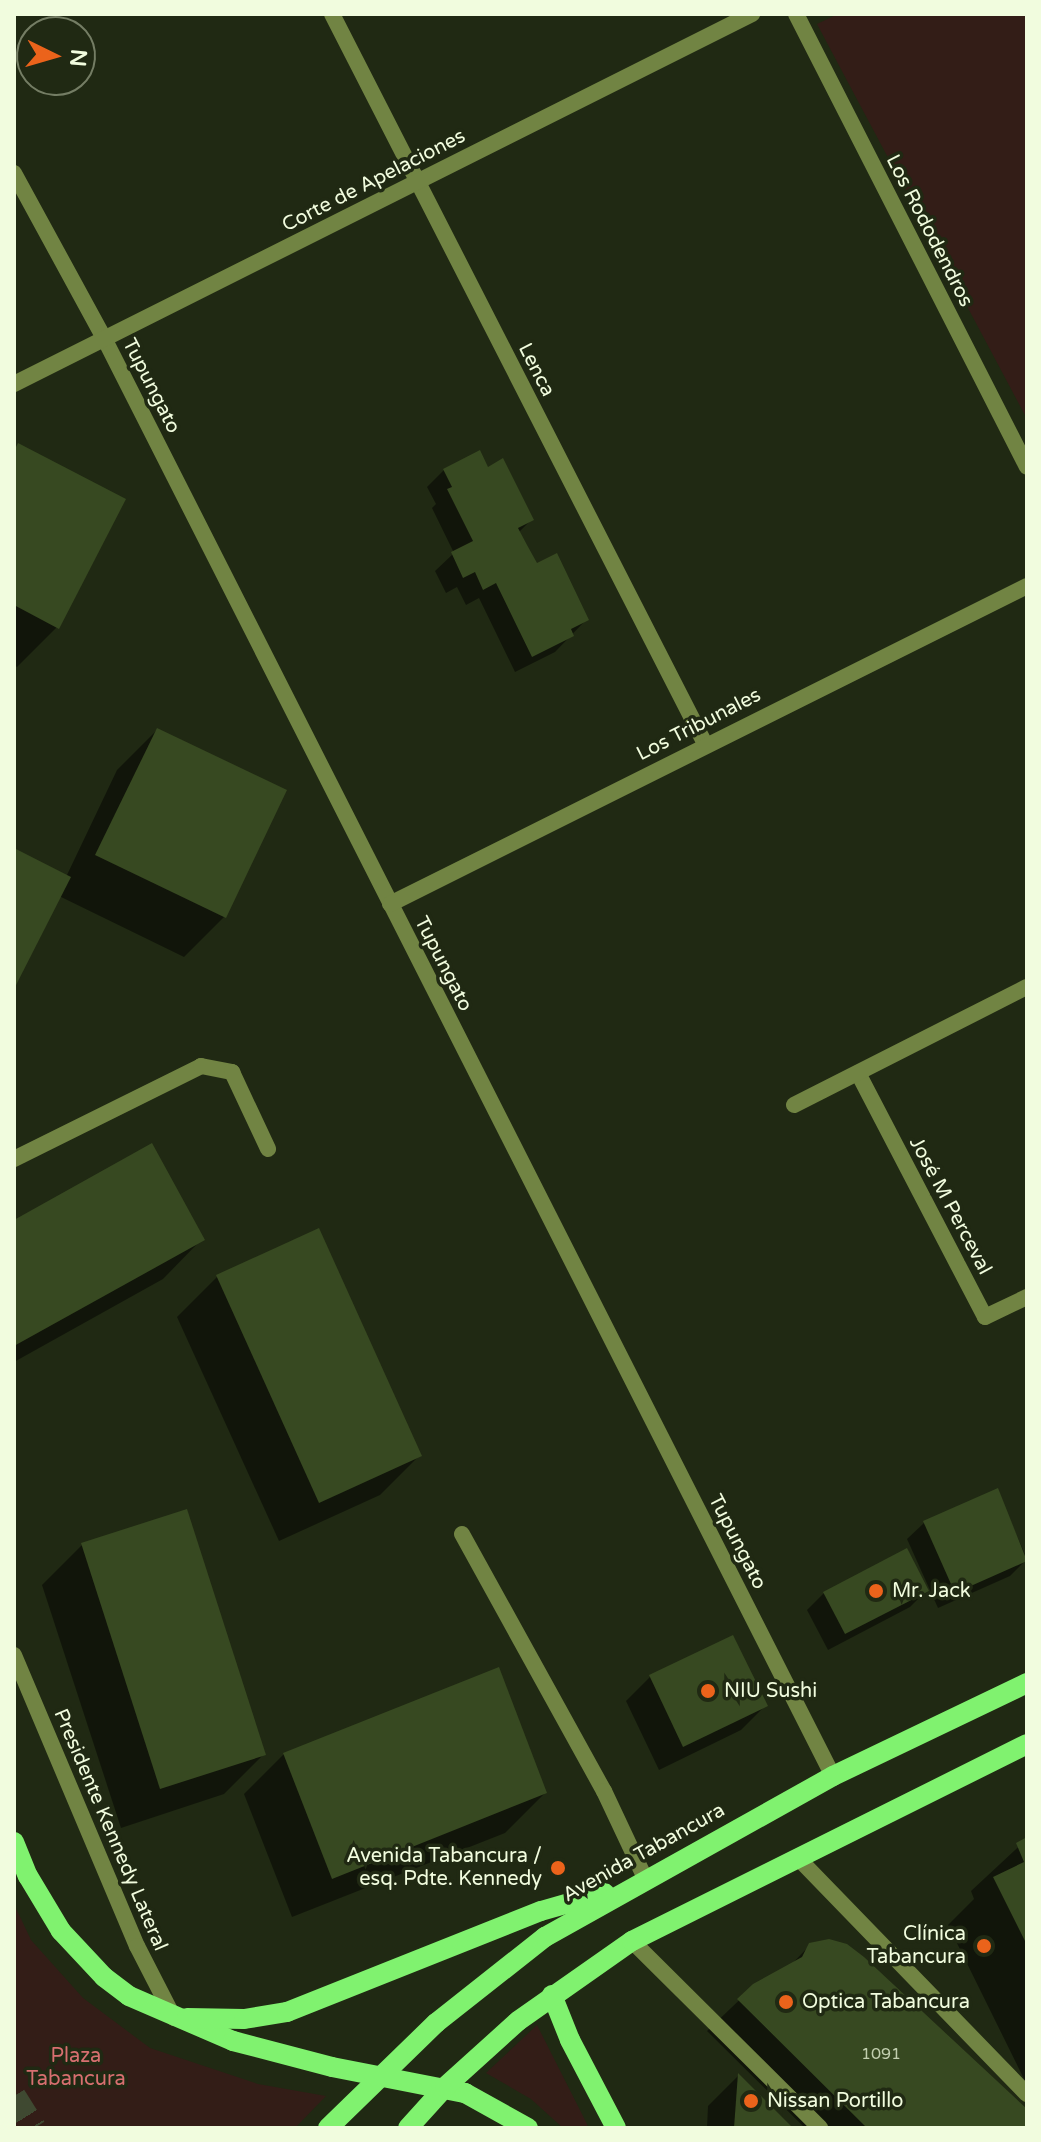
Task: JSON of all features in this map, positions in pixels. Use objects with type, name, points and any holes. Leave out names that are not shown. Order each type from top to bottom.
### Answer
[{"type":"main road","name":"Avenida Tabancura","points":[[328,2128],[378,2076],[436,2023],[545,1937],[638,1882],[833,1776],[1027,1683]]},
{"type":"main road","points":[[408,2128],[445,2087],[552,1995],[632,1941],[1027,1744]]},
{"type":"main road","points":[[14,1842],[43,1903],[81,1955],[129,1996],[174,2018],[248,2045],[378,2076],[445,2087],[486,2102],[528,2128]]},
{"type":"main road","points":[[174,2018],[244,2019],[287,2012],[541,1911],[638,1882]]},
{"type":"main road","points":[[552,1995],[570,2040],[616,2128]]},
{"type":"street","name":"Lenca","points":[[332,14],[705,744]]},
{"type":"street","name":"Corte de Apelaciones","points":[[14,384],[752,14]]},
{"type":"street","name":"Los Rododendros","points":[[796,14],[1027,467]]},
{"type":"street","name":"Tupungato","points":[[14,173],[105,340],[833,1776]]},
{"type":"street","name":"Los Tribunales","points":[[390,904],[705,744],[1027,586]]},
{"type":"street","points":[[794,1105],[1027,987]]},
{"type":"street","points":[[14,1159],[201,1066],[232,1072],[268,1149]]},
{"type":"street","name":"José M Perceval","points":[[858,1073],[985,1317],[1027,1297]]},
{"type":"street","points":[[462,1534],[604,1791],[638,1882]]},
{"type":"street","name":"Presidente Kennedy Lateral","points":[[14,1655],[137,1946],[174,2018]]},
{"type":"street","points":[[798,1858],[1027,2094]]},
{"type":"street","points":[[632,1941],[820,2128]]},
{"type":"green space","points":[[838,14],[1027,14],[1027,419],[817,24]]},
{"type":"green space","name":"Plaza Tabancura","points":[[14,1904],[31,1940],[83,1998],[150,2048],[258,2084],[326,2096],[295,2128],[14,2128]]},
{"type":"green space","points":[[537,2025],[588,2128],[563,2128],[531,2099],[486,2073]]},
{"type":"building","points":[[18,443],[126,499],[59,629],[14,605],[14,451]]},
{"type":"building","points":[[480,450],[488,467],[503,458],[534,520],[518,528],[527,545],[537,563],[557,553],[589,620],[571,629],[574,636],[532,657],[496,583],[483,590],[475,572],[463,578],[451,552],[473,541],[447,489],[452,487],[443,469]]},
{"type":"building","points":[[157,728],[287,790],[226,918],[95,855]]},
{"type":"building","points":[[14,848],[71,877],[14,989]]},
{"type":"building","points":[[152,1143],[205,1240],[14,1346],[14,1220]]},
{"type":"building","points":[[319,1228],[422,1456],[319,1503],[216,1275]]},
{"type":"building","points":[[998,1488],[1027,1561],[955,1593],[923,1521]]},
{"type":"building","points":[[187,1509],[266,1755],[160,1789],[81,1543]]},
{"type":"building","name":"Mr. Jack","points":[[907,1548],[929,1591],[845,1634],[823,1592]]},
{"type":"building","name":"NIU Sushi","points":[[733,1635],[768,1706],[683,1747],[649,1675]]},
{"type":"building","points":[[499,1667],[547,1793],[332,1879],[283,1753]]},
{"type":"building","points":[[1027,1837],[1027,1945],[993,1877],[1024,1862],[1016,1843]]},
{"type":"building","points":[[829,1939],[847,1944],[864,1957],[1027,2109],[1027,2128],[867,2128],[737,1999],[753,1984],[802,1957],[809,1943]]},
{"type":"building","name":"Nissan Portillo","points":[[738,2073],[793,2128],[734,2128]]},
{"type":"tunnel","points":[[14,2096],[34,2128]]},
{"type":"place","name":"Mr. Jack","points":[[876,1591]]},
{"type":"place","name":"NIU Sushi","points":[[708,1691]]},
{"type":"place","name":"Avenida Tabancura / esq. Pdte. Kennedy","points":[[558,1868]]},
{"type":"place","name":"Clínica Tabancura","points":[[984,1946]]},
{"type":"place","name":"Optica Tabancura","points":[[786,2002]]},
{"type":"place","name":"Nissan Portillo","points":[[751,2101]]}]
